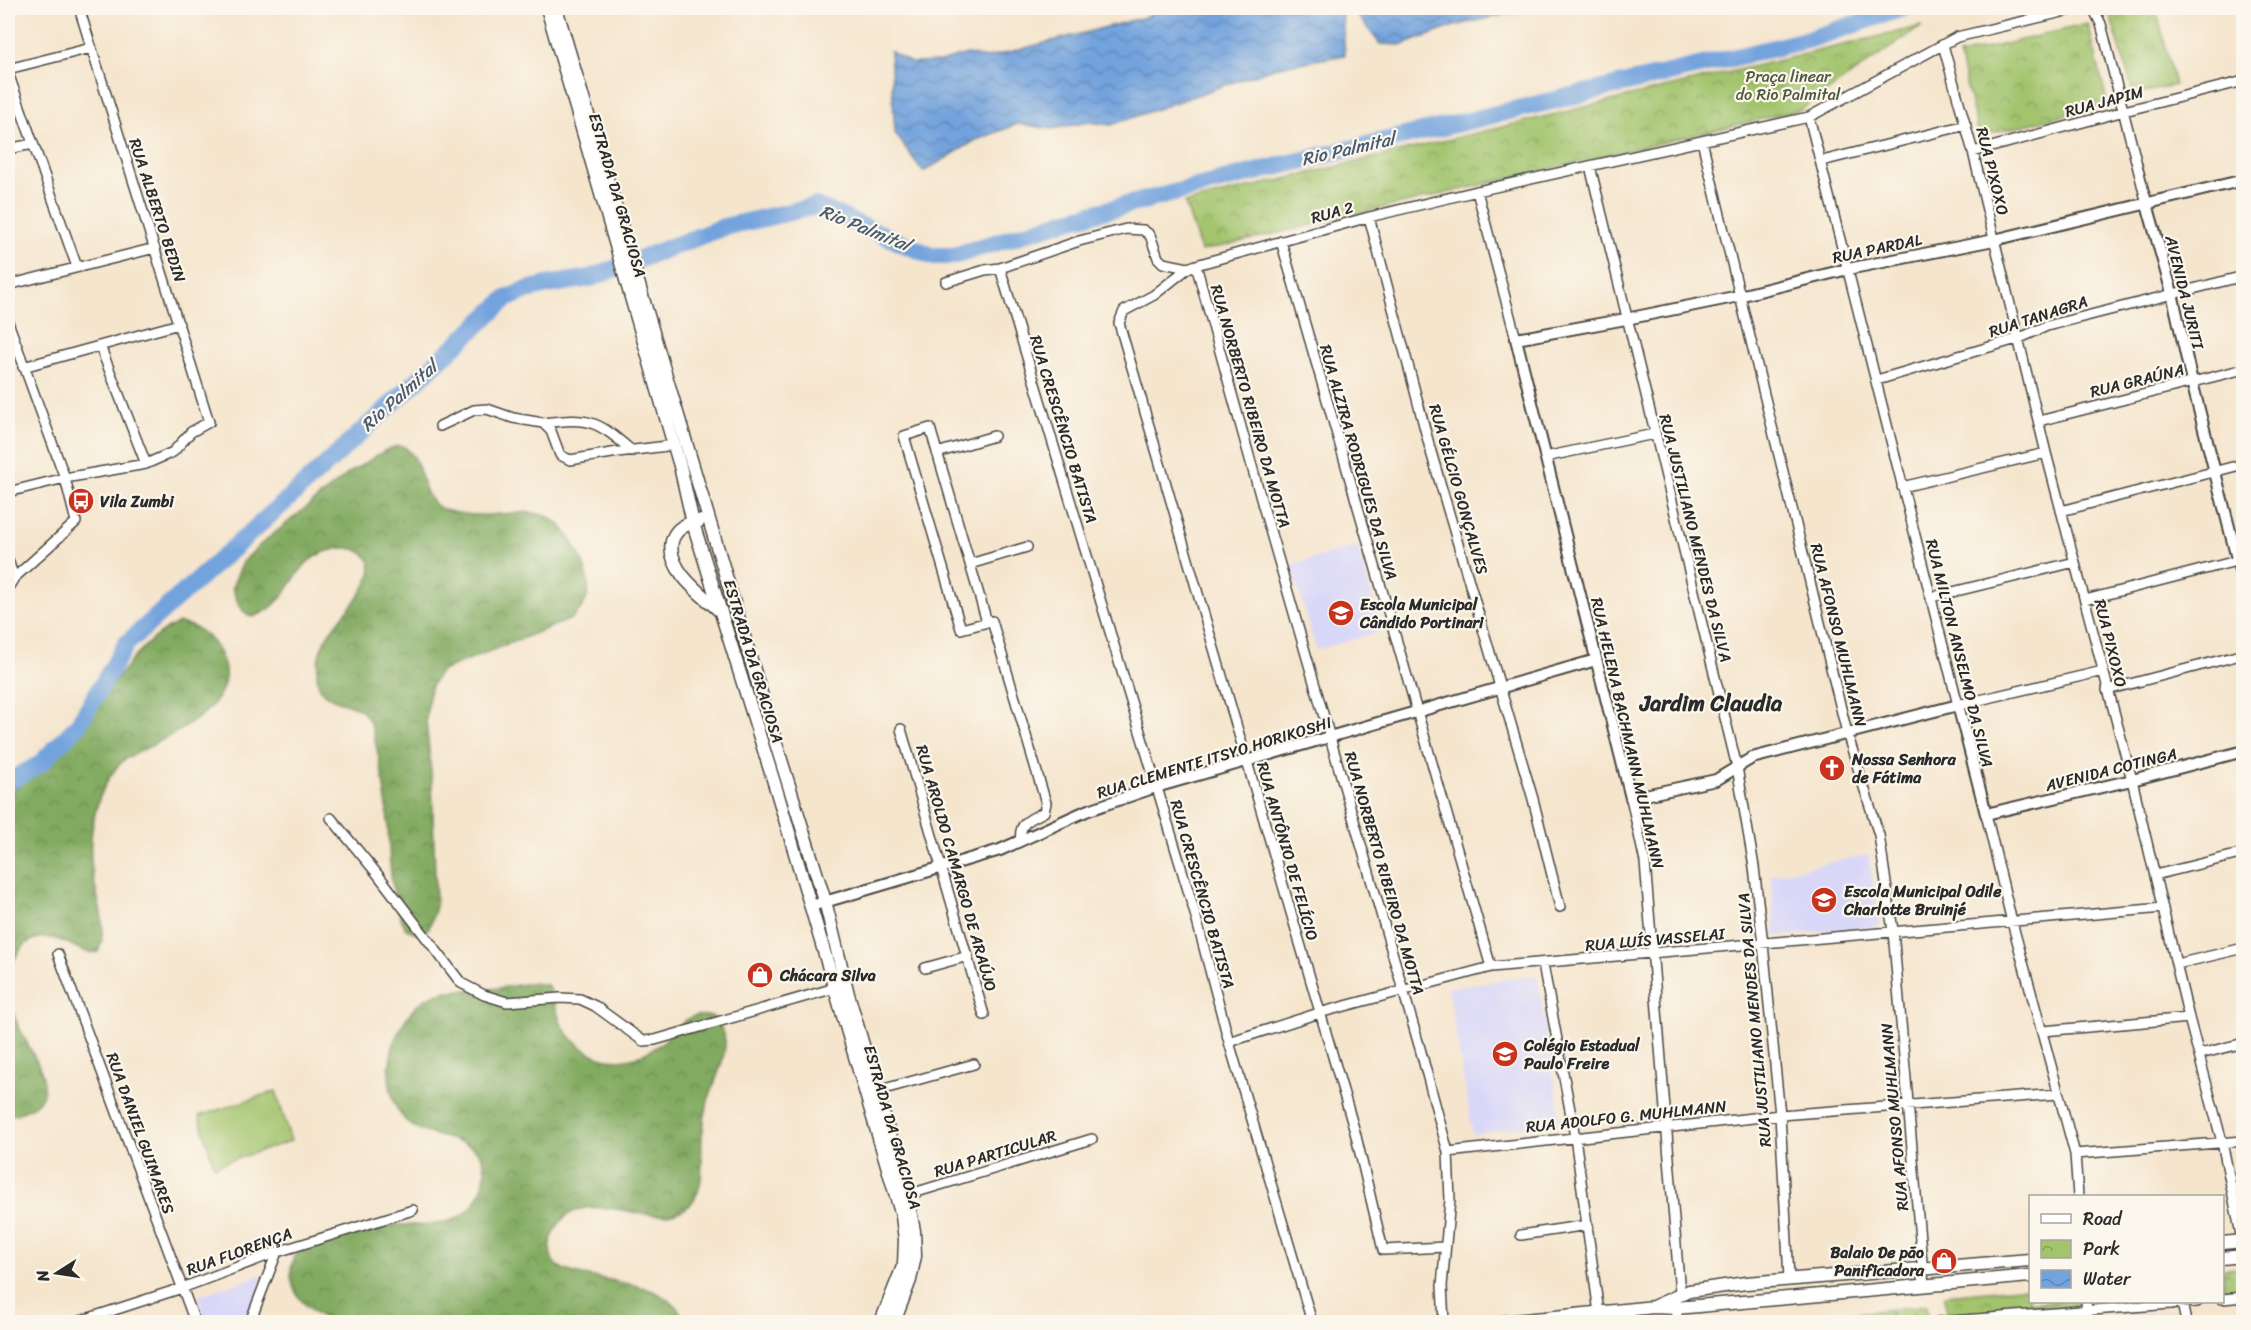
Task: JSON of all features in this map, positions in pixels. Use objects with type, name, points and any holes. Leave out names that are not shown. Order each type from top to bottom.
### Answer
[{"type":"main road","name":"ESTRADA DA GRACIOSA","points":[[547,8],[709,520],[825,901],[848,994],[907,1195],[914,1231],[915,1256],[910,1280],[894,1323]]},
{"type":"main road","name":"ESTRADA DA GRACIOSA","points":[[556,8],[620,242]]},
{"type":"main road","name":"ESTRADA DA GRACIOSA","points":[[631,279],[693,523],[811,906],[902,1215],[905,1240],[904,1264],[881,1323]]},
{"type":"main road","points":[[709,520],[684,525],[676,531],[671,540],[672,555],[682,575],[721,612]]},
{"type":"main road","points":[[2224,1243],[2243,1244]]},
{"type":"main road","points":[[2224,1258],[2244,1256]]},
{"type":"main road","points":[[1504,1323],[1599,1313],[1621,1317],[1654,1307],[1696,1289],[1789,1278],[2029,1260]]},
{"type":"main road","points":[[1654,1307],[1676,1308],[2029,1276]]},
{"type":"main road","points":[[1680,1294],[1696,1306]]},
{"type":"street","name":"RUA ALBERTO BEDIN","points":[[79,8],[209,422],[191,432],[173,453],[146,464]]},
{"type":"street","name":"RUA 2","points":[[1192,267],[1369,217],[1809,117],[1958,37],[2079,8]]},
{"type":"street","name":"AVENIDA JURITI","points":[[2093,8],[2101,24],[2172,293],[2192,382],[2240,560],[2244,586]]},
{"type":"street","name":"RUA PIXOXO","points":[[1943,45],[1973,152],[2020,338],[2046,453],[2132,780],[2189,1018],[2222,1142],[2243,1244]]},
{"type":"street","points":[[8,69],[92,48]]},
{"type":"street","points":[[8,74],[77,267]]},
{"type":"street","name":"RUA JAPIM","points":[[1973,152],[2244,81]]},
{"type":"street","name":"RUA MILTON ANSELMO DA SILVA","points":[[1809,117],[1932,597],[2012,922],[2075,1154],[2078,1195]]},
{"type":"street","points":[[1822,161],[1966,125]]},
{"type":"street","name":"RUA AFONSO MUHLMANN","points":[[1702,141],[1847,733],[1879,835],[1893,931],[1924,1285]]},
{"type":"street","points":[[8,149],[33,144]]},
{"type":"street","name":"RUA JUSTILIANO MENDES DA SILVA","points":[[1590,166],[1737,767],[1754,867],[1763,944],[1780,1115],[1789,1278]]},
{"type":"street","name":"RUA PARDAL","points":[[1516,339],[1739,296],[1848,269],[1994,240],[2244,180]]},
{"type":"street","name":"RUA HELENA BACHMANN MUHLMANN","points":[[1477,191],[1516,339],[1645,862],[1680,1294]]},
{"type":"street","name":"RUA GÉLCIO GONÇALVES","points":[[1369,217],[1431,452],[1502,689],[1560,907]]},
{"type":"street","points":[[946,282],[985,270],[1000,268],[1079,241],[1135,228],[1150,235],[1158,258],[1163,263],[1192,267]]},
{"type":"street","name":"RUA ALZIRA RODRIGUES DA SILVA","points":[[1281,242],[1491,967]]},
{"type":"street","points":[[8,285],[155,248]]},
{"type":"street","name":"RUA NORBERTO RIBEIRO DA MOTTA","points":[[1192,267],[1448,1152],[1450,1200],[1442,1286],[1444,1323]]},
{"type":"street","name":"RUA ANTÔNIO DE FELÍCIO","points":[[1192,267],[1154,295],[1124,311],[1119,323],[1355,1132],[1383,1250],[1445,1247]]},
{"type":"street","name":"RUA CRESCÊNCIO BATISTA","points":[[1000,268],[1194,910],[1229,1042],[1312,1323]]},
{"type":"street","name":"RUA TANAGRA","points":[[1877,380],[2020,338],[2047,326],[2244,276]]},
{"type":"street","points":[[8,322],[64,478],[76,522],[14,578],[8,588]]},
{"type":"street","points":[[23,367],[179,324]]},
{"type":"street","points":[[8,492],[64,478],[146,464],[100,346]]},
{"type":"street","name":"RUA GRAÚNA","points":[[2039,421],[2244,369]]},
{"type":"street","points":[[440,426],[474,410],[487,409],[513,418],[543,423],[584,420],[603,426],[632,451]]},
{"type":"street","points":[[543,423],[551,431],[560,455],[570,460],[675,445]]},
{"type":"street","points":[[987,622],[930,428],[904,436],[961,629],[992,621],[1046,803],[1044,812],[1027,820],[1022,826],[1021,840]]},
{"type":"street","points":[[1545,457],[1654,434]]},
{"type":"street","points":[[937,453],[994,436]]},
{"type":"street","points":[[1902,487],[2046,453]]},
{"type":"street","points":[[2061,511],[2244,464]]},
{"type":"street","points":[[970,564],[1027,547]]},
{"type":"street","points":[[8,560],[14,578]]},
{"type":"street","points":[[2085,600],[2240,560]]},
{"type":"street","points":[[1932,597],[2075,562]]},
{"type":"street","points":[[2107,690],[2244,654]]},
{"type":"street","name":"RUA CLEMENTE ITSYO HORIKOSHI","points":[[811,906],[1000,850],[1086,811],[1156,787],[1596,660]]},
{"type":"street","points":[[1630,798],[1716,780],[1752,758],[1958,705],[2103,671]]},
{"type":"street","name":"RUA AROLDO CAMARGO DE ARAÚJO","points":[[901,729],[984,1015]]},
{"type":"street","name":"AVENIDA COTINGA","points":[[1986,814],[2244,751]]},
{"type":"street","points":[[331,818],[379,876],[461,983],[484,995],[507,1002],[560,998],[580,999],[595,1006],[643,1041],[655,1040],[835,988]]},
{"type":"street","points":[[2155,875],[2244,853]]},
{"type":"street","name":"RUA LUÍS VASSELAI","points":[[1229,1042],[1319,1013],[1491,967],[2163,908]]},
{"type":"street","points":[[2177,964],[2244,948]]},
{"type":"street","name":"RUA DANIEL GUIMARES","points":[[58,954],[195,1323]]},
{"type":"street","points":[[925,968],[968,956]]},
{"type":"street","points":[[1543,964],[1575,1137],[1599,1313]]},
{"type":"street","points":[[2043,1031],[2189,1018]]},
{"type":"street","points":[[2200,1054],[2244,1043]]},
{"type":"street","points":[[877,1091],[974,1064]]},
{"type":"street","name":"RUA ADOLFO G. MUHLMANN","points":[[1448,1152],[1780,1115],[2058,1094]]},
{"type":"street","name":"RUA PARTICULAR","points":[[907,1195],[1092,1139]]},
{"type":"street","points":[[2075,1154],[2244,1141]]},
{"type":"street","name":"RUA FLORENÇA","points":[[77,1323],[182,1288],[277,1252],[413,1210]]},
{"type":"street","points":[[1521,1235],[1588,1225]]},
{"type":"street","points":[[250,1323],[277,1252]]},
{"type":"street","points":[[2224,1299],[2244,1298]]},
{"type":"street","points":[[1938,1322],[1981,1321],[2087,1306],[2182,1303],[2187,1323]]},
{"type":"street","points":[[2087,1306],[2088,1323]]},
{"type":"street","points":[[1676,1308],[1678,1323]]},
{"type":"shaded area","name":"Escola Municipal Cândido Portinari","points":[[1357,546],[1382,631],[1316,650],[1291,565]]},
{"type":"shaded area","name":"Escola Municipal Odile Charlotte Bruinjé","points":[[1869,854],[1880,926],[1775,936],[1771,875]]},
{"type":"shaded area","name":"Colégio Estadual Paulo Freire","points":[[1537,975],[1561,1121],[1473,1134],[1448,988]]},
{"type":"shaded area","points":[[262,1275],[264,1277],[247,1322],[206,1322],[198,1298],[200,1295]]},
{"type":"shaded area","points":[[2176,1312],[2178,1322],[2107,1322],[2106,1318]]},
{"type":"green space","points":[[2108,8],[2156,8],[2175,85],[2134,95]]},
{"type":"green space","points":[[2088,24],[2108,105],[1979,136],[1959,55]]},
{"type":"green space","name":"Praça linear do Rio Palmital","points":[[1922,26],[1800,110],[1201,251],[1185,203]]},
{"type":"green space","points":[[397,446],[405,447],[414,457],[427,492],[435,504],[442,509],[474,515],[531,513],[554,520],[565,530],[580,555],[588,582],[586,601],[571,619],[452,666],[439,673],[430,688],[426,720],[432,782],[436,907],[429,928],[419,934],[406,929],[395,900],[387,808],[370,723],[362,711],[327,696],[321,689],[317,678],[321,649],[326,639],[358,598],[370,575],[370,565],[366,556],[356,550],[344,548],[315,556],[301,569],[275,604],[252,617],[241,608],[232,587],[243,562],[261,544],[349,473],[384,451]]},
{"type":"green space","points":[[180,623],[203,632],[219,652],[225,672],[222,689],[212,705],[197,719],[124,760],[106,784],[95,813],[91,845],[93,876],[102,924],[98,952],[84,951],[51,938],[33,940],[20,951],[8,978],[8,796],[82,721],[143,648],[155,637]]},
{"type":"green space","points":[[530,983],[547,985],[553,996],[559,1019],[566,1031],[579,1045],[601,1057],[623,1059],[645,1053],[694,1016],[712,1016],[723,1033],[724,1055],[708,1101],[702,1137],[700,1186],[692,1203],[670,1214],[653,1215],[599,1207],[582,1209],[568,1215],[556,1229],[551,1243],[552,1259],[560,1267],[574,1273],[635,1285],[656,1292],[672,1303],[683,1318],[681,1322],[329,1322],[308,1307],[294,1288],[291,1267],[302,1247],[317,1239],[337,1233],[389,1225],[432,1224],[449,1221],[461,1216],[469,1209],[482,1188],[485,1169],[482,1156],[461,1142],[418,1129],[406,1121],[397,1108],[391,1093],[389,1070],[392,1050],[401,1027],[416,1007],[437,994],[454,990],[495,989]]},
{"type":"green space","points":[[8,987],[17,1023],[39,1065],[44,1090],[39,1101],[28,1110],[8,1116]]},
{"type":"green space","points":[[276,1091],[291,1141],[214,1166],[199,1116]]},
{"type":"green space","points":[[2239,1268],[2242,1293],[2224,1294],[2224,1269]]},
{"type":"green space","points":[[2029,1287],[2029,1303],[2126,1303],[1946,1318],[1945,1295]]},
{"type":"green space","points":[[1926,1305],[1928,1322],[1781,1322]]},
{"type":"water","points":[[1154,8],[1339,8],[1342,14],[1345,55],[1277,67],[1111,125],[1089,122],[1052,129],[1018,124],[976,140],[923,172],[895,133],[890,51],[911,63],[940,62],[967,54],[986,58],[1149,16]]},
{"type":"water","points":[[1352,8],[1534,8],[1454,26],[1403,45],[1380,44]]},
{"type":"waterway","name":"Rio Palmital","points":[[8,782],[40,764],[78,725],[127,643],[506,299],[524,291],[590,278],[724,227],[816,206],[932,256],[953,256],[1068,220],[1279,166],[1807,40],[1903,8]]},
{"type":"place","name":"Vila Zumbi","points":[[81,501]]},
{"type":"place","name":"Escola Municipal Cândido Portinari","points":[[1341,613]]},
{"type":"place","name":"Nossa Senhora de Fátima","points":[[1832,768]]},
{"type":"place","name":"Escola Municipal Odile Charlotte Bruinjé","points":[[1824,900]]},
{"type":"place","name":"Chácara Silva","points":[[760,975]]},
{"type":"place","name":"Colégio Estadual Paulo Freire","points":[[1505,1054]]},
{"type":"place","name":"Balaio De pão Panificadora","points":[[1944,1261]]},
{"type":"district","name":"Jardim Claudia","points":[[1711,703]]}]
